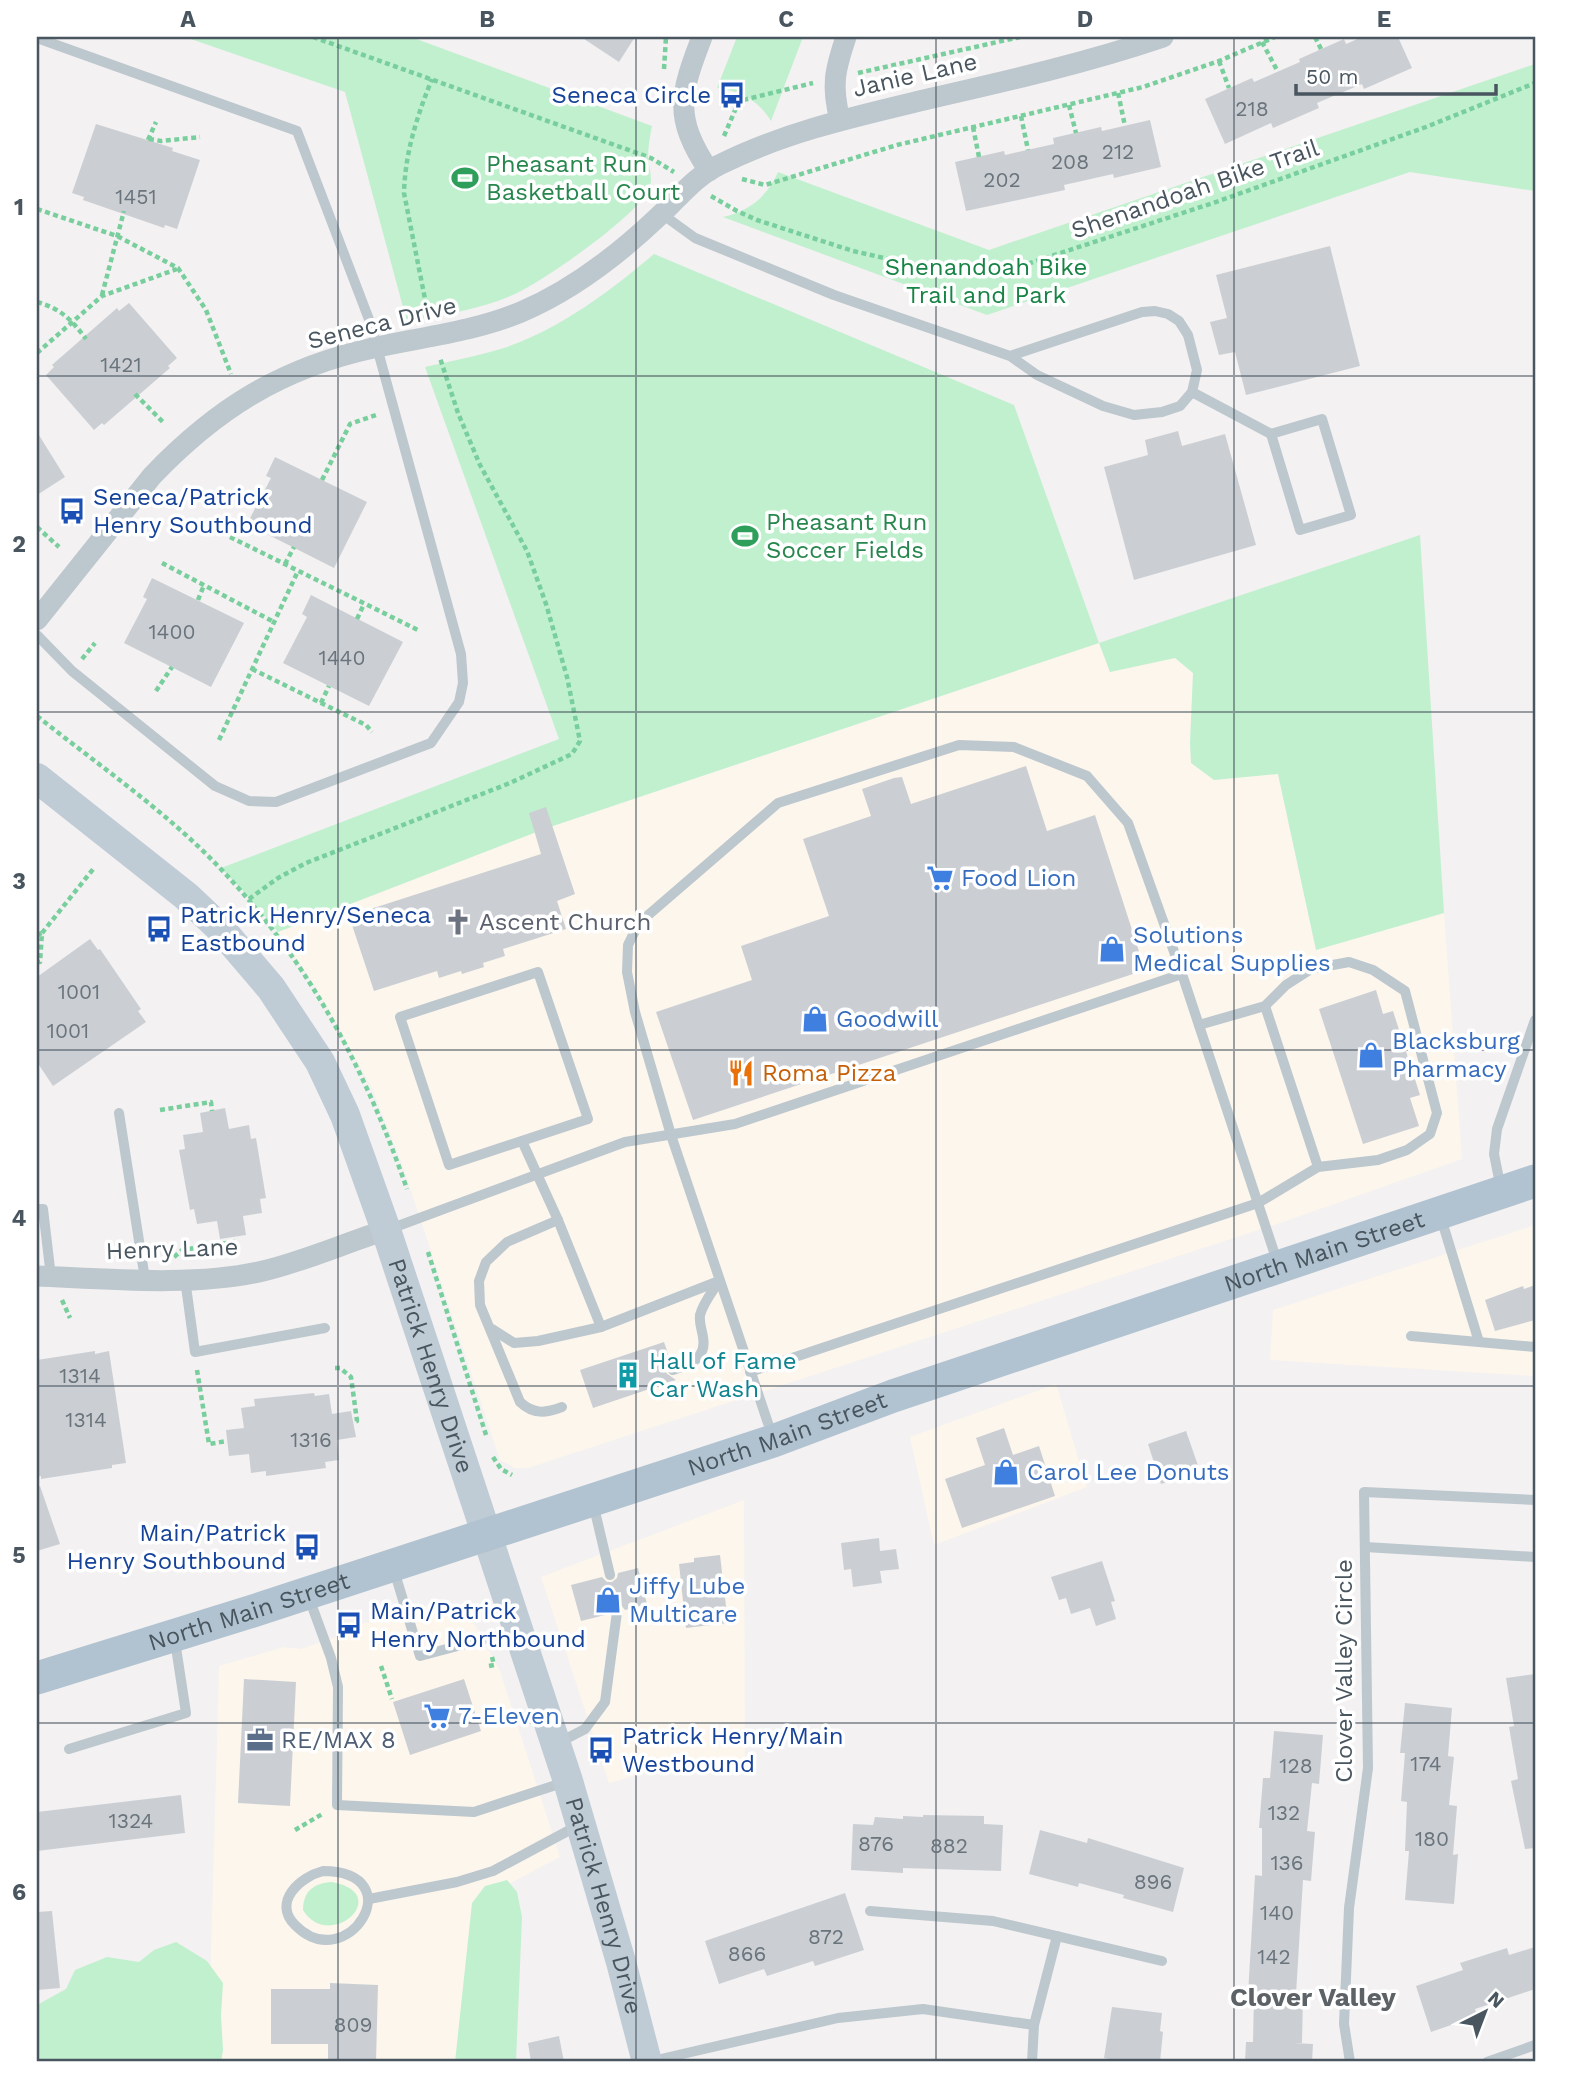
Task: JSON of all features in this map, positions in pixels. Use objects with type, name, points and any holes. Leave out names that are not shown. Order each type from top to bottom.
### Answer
[{"type":"main road","name":"Patrick Henry Drive","points":[[37,778],[186,895],[238,947],[271,988],[320,1062],[345,1115],[386,1230],[556,1744],[621,1962],[646,2062]]},
{"type":"main road","name":"North Main Street","points":[[37,1678],[774,1441],[892,1396],[1535,1181]]},
{"type":"street","points":[[702,37],[687,74],[682,97],[687,129],[709,171]]},
{"type":"street","name":"Janie Lane","points":[[840,120],[834,92],[835,69],[846,37]]},
{"type":"street","name":"Janie Lane","points":[[709,171],[749,151],[840,120],[1040,73],[1163,37]]},
{"type":"street","name":"Seneca Drive","points":[[37,620],[152,476],[191,437],[262,387],[318,363],[376,347],[469,329],[521,312],[552,297],[617,254],[662,214],[691,183],[709,171]]},
{"type":"street","name":"Henry Lane","points":[[44,1277],[227,1277],[264,1271],[386,1230]]},
{"type":"lane","points":[[37,38],[297,131],[370,321],[461,654],[463,683],[459,702],[431,743],[276,802],[249,801],[215,786],[72,671],[37,635]]},
{"type":"lane","points":[[662,214],[695,238],[834,295],[1010,356],[1037,375],[1103,406],[1133,415],[1161,412],[1180,406],[1192,392],[1197,370],[1188,335],[1179,321],[1168,314],[1155,311],[1142,312],[1010,356]]},
{"type":"lane","points":[[1192,392],[1271,434],[1322,419],[1351,515],[1300,530],[1271,434]]},
{"type":"lane","points":[[774,1441],[671,1135],[626,972],[628,945],[639,923],[778,803],[959,745],[1014,747],[1087,776],[1128,823],[1182,974],[1279,1265]]},
{"type":"lane","points":[[750,1372],[1258,1203],[1318,1167],[1378,1160],[1407,1150],[1430,1134],[1437,1114],[1405,991],[1373,970],[1349,962],[1311,969],[1286,985],[1265,1006],[1199,1025]]},
{"type":"lane","points":[[538,972],[588,1119],[522,1141],[449,1165],[400,1017],[538,972]]},
{"type":"lane","points":[[386,1230],[625,1142],[734,1125],[1182,974]]},
{"type":"lane","points":[[1265,1006],[1318,1167]]},
{"type":"lane","points":[[1501,1192],[1494,1154],[1497,1129],[1535,1020]]},
{"type":"lane","points":[[119,1113],[145,1279]]},
{"type":"lane","points":[[522,1141],[558,1220],[601,1327]]},
{"type":"lane","points":[[37,1209],[43,1209],[44,1277]]},
{"type":"lane","points":[[1439,1212],[1479,1342]]},
{"type":"lane","points":[[558,1220],[507,1242],[486,1262],[479,1281],[480,1305],[520,1402],[540,1413],[562,1407]]},
{"type":"lane","points":[[185,1279],[195,1352],[325,1328]]},
{"type":"lane","points":[[492,1329],[514,1343],[538,1341],[601,1327],[719,1281]]},
{"type":"lane","points":[[673,1370],[693,1364],[703,1350],[700,1314],[719,1281]]},
{"type":"lane","points":[[1411,1336],[1535,1347]]},
{"type":"lane","name":"Clover Valley Circle","points":[[1349,2062],[1344,2024],[1349,1908],[1368,1768],[1364,1492],[1535,1500]]},
{"type":"lane","points":[[592,1500],[610,1575]]},
{"type":"lane","points":[[1365,1547],[1535,1558]]},
{"type":"lane","points":[[392,1565],[420,1656],[518,1630]]},
{"type":"lane","points":[[307,1593],[331,1658],[338,1687],[337,1805],[474,1812],[568,1781]]},
{"type":"lane","points":[[556,1744],[585,1729],[605,1702],[617,1612]]},
{"type":"lane","points":[[69,1749],[186,1713],[174,1635]]},
{"type":"lane","points":[[369,1899],[457,1882],[493,1871],[581,1824]]},
{"type":"lane","points":[[323,1871],[335,1872],[356,1880],[365,1889],[369,1899],[368,1910],[362,1921],[343,1936],[331,1939],[307,1934],[297,1927],[289,1918],[286,1907],[288,1896],[294,1887],[312,1874],[323,1871]]},
{"type":"lane","points":[[870,1911],[993,1921],[1162,1961]]},
{"type":"lane","points":[[1031,2062],[1034,2025],[1057,1936]]},
{"type":"lane","points":[[646,2062],[838,2018],[923,2008],[1034,2025]]},
{"type":"lane","points":[[1487,2062],[1535,2045]]},
{"type":"path","name":"Shenandoah Bike Trail","points":[[313,37],[651,158],[737,211],[757,220],[841,247],[951,274],[988,273],[1027,264],[1216,202],[1426,127],[1535,83]]},
{"type":"path","points":[[739,101],[1020,37]]},
{"type":"path","points":[[765,186],[897,145],[1143,87],[1219,61],[1275,37]]},
{"type":"path","points":[[1315,37],[1321,49]]},
{"type":"path","points":[[1262,42],[1278,72]]},
{"type":"path","points":[[1219,61],[1229,88]]},
{"type":"path","points":[[429,318],[404,193],[406,159],[432,79]]},
{"type":"path","points":[[1118,93],[1125,126]]},
{"type":"path","points":[[1069,105],[1076,133]]},
{"type":"path","points":[[1021,116],[1028,150]]},
{"type":"path","points":[[156,122],[148,140],[161,142],[200,137]]},
{"type":"path","points":[[974,127],[979,156]]},
{"type":"path","points":[[37,209],[117,236],[178,268],[205,310],[231,374]]},
{"type":"path","points":[[102,296],[124,211]]},
{"type":"path","points":[[37,353],[102,296],[178,268]]},
{"type":"path","points":[[37,302],[57,308],[73,321],[86,339]]},
{"type":"path","points":[[135,394],[164,423]]},
{"type":"path","points":[[322,480],[350,424],[359,421]]},
{"type":"path","points":[[37,527],[59,547]]},
{"type":"path","points":[[230,537],[418,630]]},
{"type":"path","points":[[285,564],[294,547]]},
{"type":"path","points":[[162,563],[274,621]]},
{"type":"path","points":[[219,740],[298,571]]},
{"type":"path","points":[[198,600],[204,585]]},
{"type":"path","points":[[358,619],[365,604]]},
{"type":"path","points":[[156,691],[172,667]]},
{"type":"path","points":[[252,669],[366,725],[372,732]]},
{"type":"path","points":[[321,703],[329,686]]},
{"type":"path","points":[[37,962],[40,962],[39,934],[94,868]]},
{"type":"path","points":[[160,1110],[211,1102],[212,1111]]},
{"type":"path","points":[[182,1250],[233,1242],[233,1237]]},
{"type":"path","points":[[428,1252],[495,1461],[512,1475]]},
{"type":"path","points":[[335,1368],[340,1368],[351,1377],[357,1421],[353,1422]]},
{"type":"path","points":[[199,1392],[209,1444],[228,1441]]},
{"type":"path","points":[[489,1667],[494,1665],[492,1657]]},
{"type":"path","points":[[381,1666],[392,1699]]},
{"type":"path","points":[[295,1830],[337,1805]]},
{"type":"shaded area","points":[[1099,643],[1110,672],[1175,658],[1193,673],[1191,763],[1278,774],[1316,950],[1444,913],[1462,1159],[1283,1222],[528,1468],[515,1468],[500,1460],[401,1161],[372,1088],[308,975],[278,932],[547,828]]},
{"type":"shaded area","points":[[1535,1225],[1535,1376],[1270,1360],[1273,1310]]},
{"type":"shaded area","points":[[1056,1384],[1087,1487],[934,1545],[910,1437]]},
{"type":"shaded area","points":[[744,1500],[745,1774],[662,1768],[609,1783],[541,1577]]},
{"type":"shaded area","points":[[438,1602],[458,1606],[470,1616],[500,1671],[560,1857],[503,1887],[498,2062],[208,2062],[219,1666],[284,1647],[301,1649],[341,1635],[348,1628]]},
{"type":"green space","points":[[185,37],[411,37],[652,126],[648,153],[651,177],[649,189],[641,201],[609,231],[529,287],[489,304],[407,322],[345,92]]},
{"type":"green space","points":[[737,37],[803,37],[771,121],[761,108],[748,98],[717,88]]},
{"type":"green space","name":"Shenandoah Bike Trail and Park","points":[[1535,64],[1535,191],[1410,172],[987,315],[723,217],[756,202],[778,172],[989,250]]},
{"type":"green space","points":[[654,254],[1014,405],[1099,643],[547,828],[278,932],[221,868],[559,739],[425,367],[504,348],[545,331],[602,295]]},
{"type":"green space","points":[[1420,535],[1444,913],[1316,950],[1278,774],[1214,780],[1191,763],[1193,673],[1175,658],[1110,672],[1099,643]]},
{"type":"green space","points":[[507,1880],[517,1892],[522,1917],[516,2062],[455,2062],[472,1903],[485,1886]]},
{"type":"green space","points":[[332,1882],[350,1888],[358,1897],[357,1907],[351,1917],[340,1923],[327,1925],[314,1922],[303,1910],[307,1893],[315,1886]]},
{"type":"green space","points":[[176,1942],[207,1961],[223,1983],[221,2062],[37,2062],[37,2005],[66,1989],[75,1970],[107,1957],[139,1962],[154,1950]]},
{"type":"building","points":[[581,37],[635,37],[619,62]]},
{"type":"building","points":[[1362,37],[1398,37],[1412,68],[1364,89],[1362,84],[1317,103],[1319,108],[1273,128],[1271,123],[1225,144],[1205,99],[1252,78],[1254,82],[1344,39],[1346,44]]},
{"type":"building","points":[[1150,120],[1161,167],[1114,178],[1113,174],[1064,185],[1065,190],[966,211],[955,162],[1004,151],[1005,155],[1054,144],[1053,138]]},
{"type":"building","points":[[96,124],[173,148],[172,151],[200,160],[177,229],[165,225],[164,228],[83,200],[84,197],[72,193]]},
{"type":"building","points":[[1330,246],[1360,366],[1246,395],[1235,352],[1219,355],[1210,322],[1227,318],[1216,275]]},
{"type":"building","points":[[129,303],[177,358],[168,366],[170,368],[104,425],[102,423],[94,430],[46,375],[54,367],[52,365],[117,308],[119,311]]},
{"type":"building","points":[[1178,431],[1182,446],[1225,434],[1256,545],[1134,580],[1104,467],[1148,455],[1145,440]]},
{"type":"building","points":[[37,432],[65,477],[37,495]]},
{"type":"building","points":[[275,457],[367,502],[334,568],[247,524],[271,478],[266,476]]},
{"type":"building","points":[[152,578],[244,623],[211,687],[124,643],[147,599],[143,597]]},
{"type":"building","points":[[311,595],[403,642],[369,706],[283,663],[307,617],[302,614]]},
{"type":"building","name":"Food Lion","points":[[1026,766],[1047,831],[1095,815],[1145,970],[693,1120],[656,1012],[752,980],[741,946],[829,916],[803,839],[871,816],[862,789],[894,778],[902,777],[911,804]]},
{"type":"building","name":"Ascent Church","points":[[546,807],[575,894],[557,901],[566,929],[503,949],[505,956],[483,963],[484,967],[439,978],[437,971],[374,991],[349,916],[541,854],[529,813]]},
{"type":"building","points":[[90,939],[98,950],[100,949],[141,1009],[138,1011],[146,1022],[53,1086],[37,1062],[37,977]]},
{"type":"building","name":"Blacksburg Pharmacy","points":[[1376,990],[1383,1014],[1393,1011],[1420,1095],[1410,1098],[1419,1126],[1363,1144],[1319,1009]]},
{"type":"building","points":[[225,1108],[229,1129],[249,1125],[251,1139],[256,1138],[266,1198],[260,1199],[262,1213],[243,1216],[246,1235],[220,1239],[217,1221],[197,1224],[194,1209],[190,1210],[179,1150],[185,1149],[183,1135],[203,1132],[200,1113]]},
{"type":"building","points":[[1535,1285],[1535,1320],[1495,1331],[1485,1300],[1523,1286],[1524,1289]]},
{"type":"building","name":"Hall of Fame Car Wash","points":[[664,1342],[671,1362],[666,1373],[676,1380],[593,1408],[580,1370]]},
{"type":"building","points":[[95,1351],[95,1354],[109,1351],[126,1463],[112,1465],[112,1468],[41,1479],[41,1476],[37,1477],[37,1360]]},
{"type":"building","points":[[314,1393],[315,1396],[329,1394],[332,1414],[351,1411],[356,1437],[337,1440],[339,1460],[325,1462],[326,1468],[266,1476],[266,1471],[251,1473],[249,1454],[229,1456],[226,1430],[244,1428],[241,1408],[255,1406],[254,1399]]},
{"type":"building","name":"Carol Lee Donuts","points":[[1004,1428],[1013,1455],[1039,1446],[1055,1496],[962,1528],[945,1479],[985,1465],[976,1438]]},
{"type":"building","points":[[1186,1431],[1200,1471],[1161,1484],[1148,1444]]},
{"type":"building","points":[[40,1486],[60,1544],[37,1551],[37,1487]]},
{"type":"building","points":[[879,1538],[880,1551],[896,1549],[899,1569],[880,1571],[882,1583],[853,1587],[851,1569],[844,1570],[841,1543]]},
{"type":"building","points":[[720,1555],[728,1623],[686,1628],[679,1564],[694,1562],[694,1558]]},
{"type":"building","points":[[1102,1561],[1115,1601],[1111,1602],[1116,1619],[1096,1626],[1090,1608],[1071,1614],[1066,1598],[1059,1600],[1051,1577]]},
{"type":"building","points":[[638,1568],[647,1604],[625,1610],[621,1605],[615,1605],[610,1608],[609,1614],[581,1621],[571,1585],[602,1577],[607,1582],[612,1582],[618,1573]]},
{"type":"building","points":[[1535,1674],[1535,1848],[1525,1849],[1511,1781],[1518,1779],[1509,1727],[1514,1726],[1506,1678]]},
{"type":"building","points":[[244,1679],[296,1682],[290,1806],[238,1803]]},
{"type":"building","name":"7-Eleven","points":[[464,1679],[481,1731],[410,1755],[393,1702]]},
{"type":"building","points":[[1405,1703],[1452,1708],[1448,1756],[1454,1757],[1449,1805],[1457,1806],[1453,1855],[1458,1854],[1454,1904],[1405,1900],[1409,1851],[1405,1851],[1407,1802],[1401,1801],[1405,1753],[1400,1753]]},
{"type":"building","points":[[1274,1731],[1323,1735],[1319,1784],[1312,1783],[1307,1831],[1315,1832],[1311,1881],[1303,1880],[1296,1994],[1303,1995],[1302,2043],[1294,2043],[1313,2044],[1312,2062],[1245,2062],[1246,2042],[1253,2042],[1254,1994],[1248,1994],[1255,1875],[1262,1876],[1262,1828],[1259,1828],[1263,1778],[1270,1778]]},
{"type":"building","points":[[181,1795],[185,1833],[37,1851],[37,1812]]},
{"type":"building","points":[[903,1816],[984,1816],[984,1824],[1003,1825],[1001,1871],[903,1868],[903,1873],[851,1870],[853,1824],[873,1825],[875,1817],[903,1819]]},
{"type":"building","points":[[1040,1830],[1087,1843],[1088,1838],[1184,1868],[1173,1912],[1079,1883],[1078,1887],[1029,1874]]},
{"type":"building","points":[[845,1893],[864,1950],[815,1966],[813,1961],[767,1976],[764,1969],[719,1984],[705,1941]]},
{"type":"building","points":[[52,1911],[60,1988],[37,1990],[37,1912]]},
{"type":"building","points":[[1535,1947],[1535,1989],[1475,2009],[1477,2016],[1431,2032],[1416,1986],[1463,1970],[1460,1963],[1507,1948],[1509,1955]]},
{"type":"building","points":[[330,1983],[378,1985],[376,2062],[328,2062],[328,2044],[271,2044],[271,1989],[330,1989]]},
{"type":"building","points":[[1112,2007],[1162,2013],[1160,2062],[1108,2062],[1109,2059],[1104,2058]]},
{"type":"building","points":[[559,2036],[564,2062],[531,2062],[528,2043]]},
{"type":"place","name":"Seneca Circle","points":[[732,95]]},
{"type":"place","name":"Pheasant Run Basketball Court","points":[[465,178]]},
{"type":"place","name":"Seneca/Patrick Henry Southbound","points":[[72,511]]},
{"type":"place","name":"Pheasant Run Soccer Fields","points":[[745,536]]},
{"type":"place","name":"Food Lion","points":[[940,878]]},
{"type":"place","name":"Ascent Church","points":[[458,922]]},
{"type":"place","name":"Patrick Henry/Seneca Eastbound","points":[[159,929]]},
{"type":"place","name":"Solutions Medical Supplies","points":[[1112,949]]},
{"type":"place","name":"Goodwill","points":[[815,1019]]},
{"type":"place","name":"Blacksburg Pharmacy","points":[[1371,1055]]},
{"type":"place","name":"Roma Pizza","points":[[741,1073]]},
{"type":"place","name":"Hall of Fame Car Wash","points":[[628,1375]]},
{"type":"place","name":"Carol Lee Donuts","points":[[1006,1472]]},
{"type":"place","name":"Main/Patrick Henry Southbound","points":[[307,1547]]},
{"type":"place","name":"Jiffy Lube Multicare","points":[[608,1600]]},
{"type":"place","name":"Main/Patrick Henry Northbound","points":[[349,1625]]},
{"type":"place","name":"7-Eleven","points":[[437,1716]]},
{"type":"place","name":"RE/MAX 8","points":[[260,1740]]},
{"type":"place","name":"Patrick Henry/Main Westbound","points":[[601,1750]]},
{"type":"district","name":"Clover Valley","points":[[1313,1997]]}]
